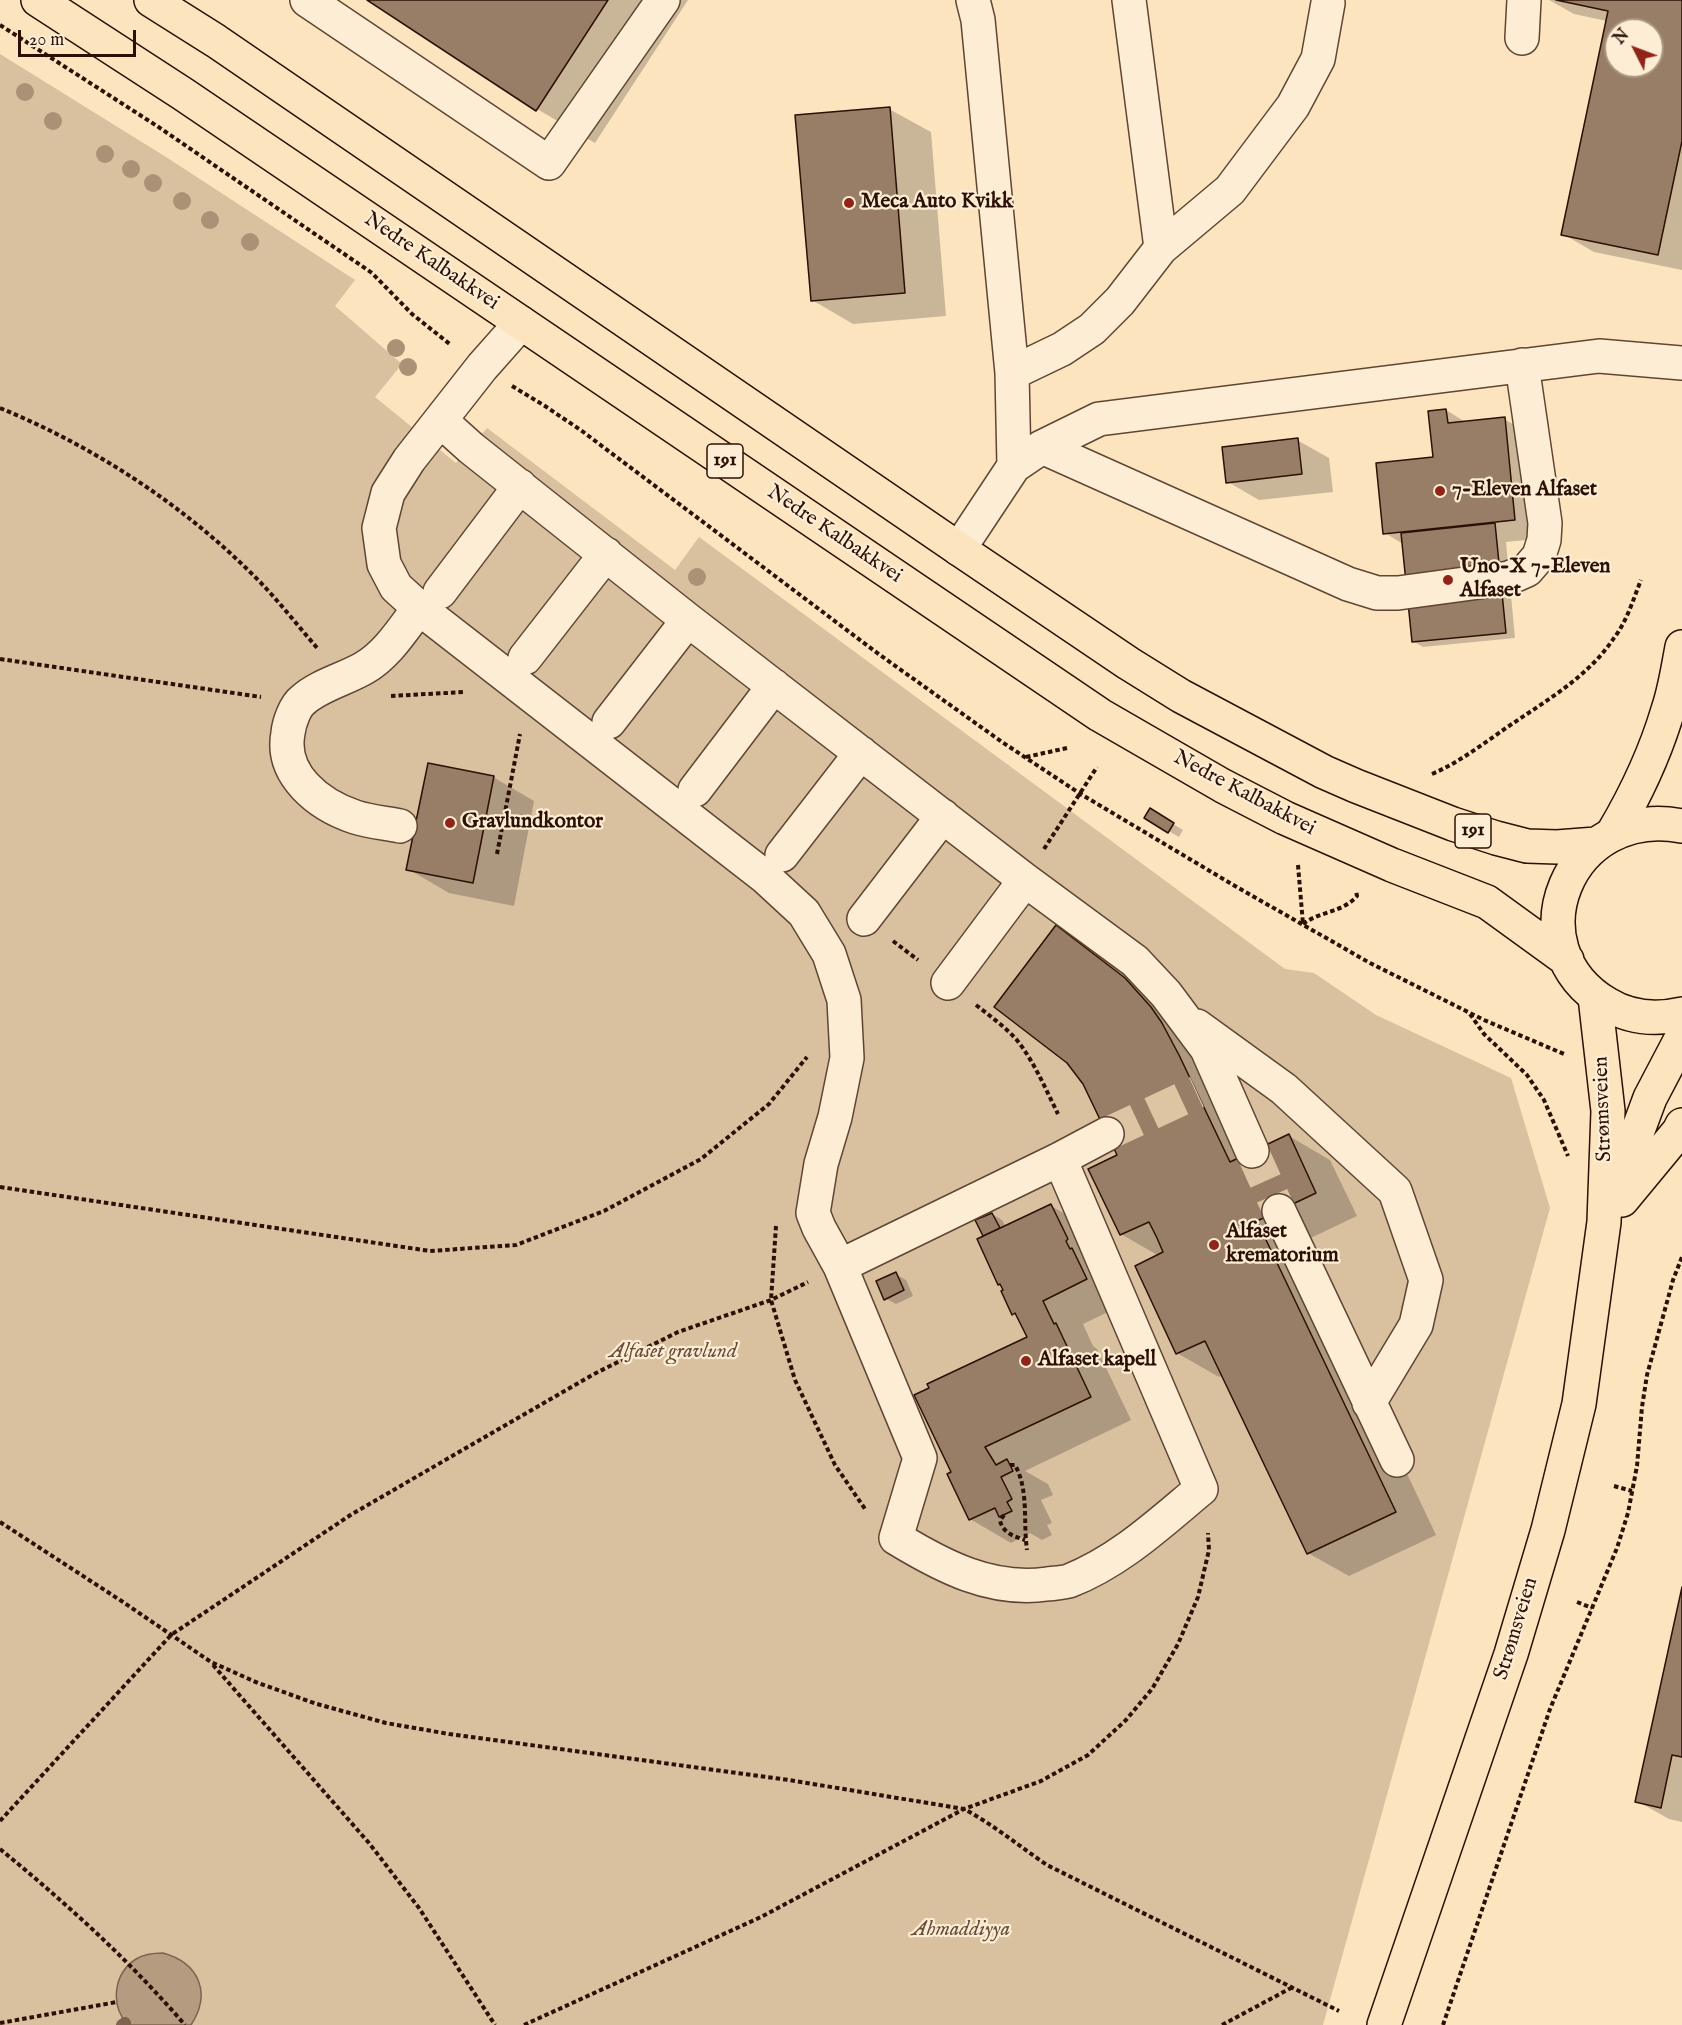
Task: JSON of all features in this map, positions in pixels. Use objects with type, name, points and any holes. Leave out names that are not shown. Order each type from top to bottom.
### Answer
[{"type":"main road","name":"Nedre Kalbakkvei","points":[[38,0],[183,94],[1100,715],[1223,786],[1286,818],[1392,865],[1487,902],[1567,960]]},
{"type":"main road","name":"191","points":[[151,0],[216,41],[959,549],[1181,696],[1335,777],[1453,824],[1527,846],[1557,848],[1604,838]]},
{"type":"main road","points":[[1682,647],[1669,708],[1654,752],[1637,791],[1604,838],[1578,862],[1565,885],[1559,909],[1559,935],[1567,960],[1584,986],[1595,997],[1614,1008],[1636,1016],[1658,1018],[1682,1014]]},
{"type":"main road","points":[[1604,838],[1635,825],[1658,823],[1682,826]]},
{"type":"main road","name":"Strømsveien","points":[[1384,2025],[1510,1654],[1548,1530],[1579,1404],[1604,1222],[1608,1112],[1595,997]]},
{"type":"main road","name":"Strømsveien","points":[[1604,1222],[1650,1098],[1682,1037]]},
{"type":"main road","name":"Strømsveien","points":[[1604,1222],[1682,1125]]},
{"type":"lane","points":[[307,0],[549,164],[663,0]]},
{"type":"lane","points":[[973,0],[978,20],[1012,373],[1014,466]]},
{"type":"lane","points":[[1129,0],[1161,248]]},
{"type":"lane","points":[[1522,38],[1524,0]]},
{"type":"lane","points":[[1012,373],[1062,349],[1092,329],[1120,301],[1161,248],[1230,190],[1293,106],[1318,58],[1328,3]]},
{"type":"lane","points":[[521,323],[482,367],[408,460],[388,493],[379,528],[384,564],[396,587],[430,600],[681,810],[765,877],[804,913],[829,954],[844,1000],[847,1058],[835,1116],[820,1164],[813,1213],[840,1266],[920,1458],[896,1538],[928,1558],[965,1574],[987,1581],[1030,1587],[1067,1582],[1104,1565],[1143,1538],[1201,1489],[1060,1159]]},
{"type":"lane","points":[[959,549],[1014,466],[1042,447],[1099,419],[1599,356],[1682,363]]},
{"type":"lane","points":[[1042,447],[1348,584],[1377,592],[1398,593],[1509,578],[1527,570],[1539,556],[1544,540],[1545,523],[1522,365]]},
{"type":"lane","points":[[441,421],[688,620],[1025,880],[1135,961],[1166,994],[1207,1049],[1209,1088],[1252,1151]]},
{"type":"lane","points":[[400,826],[356,817],[331,806],[312,793],[295,774],[287,759],[285,745],[289,725],[301,700],[366,667],[396,639],[430,600],[520,486]]},
{"type":"lane","points":[[525,658],[606,554]]},
{"type":"lane","points":[[609,722],[688,620]]},
{"type":"lane","points":[[695,790],[774,686]]},
{"type":"lane","points":[[782,855],[861,753]]},
{"type":"lane","points":[[864,919],[942,816]]},
{"type":"lane","points":[[948,983],[1025,880]]},
{"type":"lane","points":[[1181,1014],[1284,1089],[1395,1191],[1426,1280],[1416,1325],[1369,1403]]},
{"type":"lane","points":[[840,1266],[1107,1134]]},
{"type":"lane","points":[[1279,1211],[1397,1460]]},
{"type":"path","points":[[0,25],[157,126],[372,273],[412,314],[482,367],[545,405],[582,431],[880,655],[1079,793],[1370,963],[1469,1013],[1570,1056]]},
{"type":"path","points":[[0,408],[77,443],[125,472],[200,527],[261,583],[344,679]]},
{"type":"path","points":[[1424,775],[1431,775],[1447,767],[1577,680],[1600,657],[1615,637],[1629,612],[1641,580]]},
{"type":"path","points":[[0,660],[248,696],[301,700]]},
{"type":"path","points":[[383,696],[465,692]]},
{"type":"path","points":[[497,854],[520,733]]},
{"type":"path","points":[[1026,757],[1067,748]]},
{"type":"path","points":[[1025,880],[1096,767]]},
{"type":"path","points":[[1298,859],[1303,924]]},
{"type":"path","points":[[1303,924],[1312,917],[1341,909],[1351,903],[1357,896],[1355,884]]},
{"type":"path","points":[[1469,1013],[1484,1034],[1527,1075],[1544,1100],[1568,1158]]},
{"type":"path","points":[[0,1186],[430,1251],[516,1245],[604,1211],[701,1159],[769,1104],[807,1057],[806,1067]]},
{"type":"path","points":[[1040,1077],[1058,1114]]},
{"type":"path","points":[[776,1224],[771,1300],[795,1380],[835,1465],[870,1517],[896,1538]]},
{"type":"path","points":[[1443,2025],[1550,1709],[1617,1548],[1637,1466],[1647,1375],[1673,1280],[1682,1257]]},
{"type":"path","points":[[0,1821],[171,1635],[352,1514],[594,1374],[678,1332],[771,1300]]},
{"type":"path","points":[[1010,1465],[1015,1465],[1019,1473],[1024,1499],[1030,1587]]},
{"type":"path","points":[[1614,1486],[1632,1491]]},
{"type":"path","points":[[524,2025],[761,1917],[964,1809],[1041,1782],[1088,1755],[1126,1720],[1152,1689],[1178,1644],[1198,1597],[1209,1550],[1208,1523],[1201,1489]]},
{"type":"path","points":[[1004,1515],[1000,1521],[1002,1527],[1011,1535],[1025,1540]]},
{"type":"path","points":[[0,1522],[211,1662],[258,1683],[316,1704],[386,1723],[449,1734],[789,1780],[964,1809],[989,1822],[1011,1841],[1047,1865],[1339,2011]]},
{"type":"path","points":[[1577,1602],[1592,1608]]},
{"type":"path","points":[[211,1662],[369,1843],[419,1908],[495,2025]]},
{"type":"path","points":[[0,1849],[46,1887],[135,1970],[185,2025]]},
{"type":"path","points":[[1222,2025],[1292,1987]]},
{"type":"path","points":[[0,2023],[117,2002]]},
{"type":"green space","name":"Alfaset gravlund","points":[[0,54],[166,157],[355,280],[335,306],[402,364],[375,397],[456,463],[487,428],[675,570],[699,537],[1285,969],[1314,973],[1376,1015],[1511,1078],[1550,1208],[1323,2025],[0,2025]]},
{"type":"shaded area","points":[[163,1953],[186,1964],[193,1972],[201,1991],[201,2002],[197,2013],[191,2025],[128,2025],[118,2009],[119,1981],[128,1965],[139,1957]]},
{"type":"building","points":[[367,0],[608,0],[536,111]]},
{"type":"building","points":[[1556,0],[1682,0],[1682,141],[1658,255],[1561,235],[1604,30],[1604,78],[1664,78],[1664,18],[1607,18],[1608,11]]},
{"type":"building","points":[[890,107],[905,293],[811,301],[795,115]]},
{"type":"building","points":[[1446,409],[1448,423],[1505,417],[1515,520],[1383,534],[1376,463],[1433,457],[1428,411]]},
{"type":"building","points":[[1298,438],[1302,474],[1226,483],[1222,447]]},
{"type":"building","points":[[1495,523],[1506,633],[1412,642],[1401,533]]},
{"type":"building","name":"Gravlundkontor","points":[[428,763],[494,776],[473,883],[406,870]]},
{"type":"building","points":[[1150,808],[1174,823],[1168,833],[1144,818]]},
{"type":"building","name":"Alfaset krematorium","points":[[1056,925],[1125,978],[1151,1007],[1179,1055],[1230,1162],[1289,1134],[1316,1193],[1257,1221],[1396,1512],[1307,1554],[1205,1341],[1176,1354],[1135,1266],[1163,1252],[1157,1238],[1149,1222],[1120,1235],[1088,1169],[1117,1155],[1083,1084],[1067,1063],[994,1007]]},
{"type":"building","name":"Alfaset kapell","points":[[1051,1204],[1068,1239],[1066,1241],[1070,1249],[1072,1248],[1087,1279],[1043,1301],[1091,1397],[985,1447],[996,1465],[1007,1459],[1013,1471],[1001,1477],[1012,1499],[1007,1502],[1012,1511],[999,1517],[995,1508],[969,1520],[947,1474],[951,1472],[914,1395],[929,1388],[927,1384],[1027,1337],[1015,1313],[1012,1315],[1001,1291],[1003,1290],[1000,1284],[998,1285],[977,1239]]},
{"type":"building","points":[[992,1213],[1000,1228],[983,1236],[975,1220]]},
{"type":"building","points":[[896,1272],[904,1290],[884,1300],[876,1281]]},
{"type":"building","points":[[1682,1587],[1682,1757],[1672,1755],[1661,1808],[1635,1802]]},
{"type":"tunnel","points":[[1107,1134],[1197,1092]]},
{"type":"tunnel","points":[[1252,1151],[1279,1211]]},
{"type":"place","name":"Meca Auto Kvikk","points":[[849,203]]},
{"type":"place","name":"7-Eleven Alfaset","points":[[1440,491]]},
{"type":"place","name":"Uno-X 7-Eleven Alfaset","points":[[1448,580]]},
{"type":"place","name":"Gravlundkontor","points":[[450,823]]},
{"type":"place","name":"Alfaset krematorium","points":[[1214,1245]]},
{"type":"place","name":"Alfaset kapell","points":[[1026,1361]]},
{"type":"park label","name":"Ahmaddiyya","points":[[961,1931]]}]
